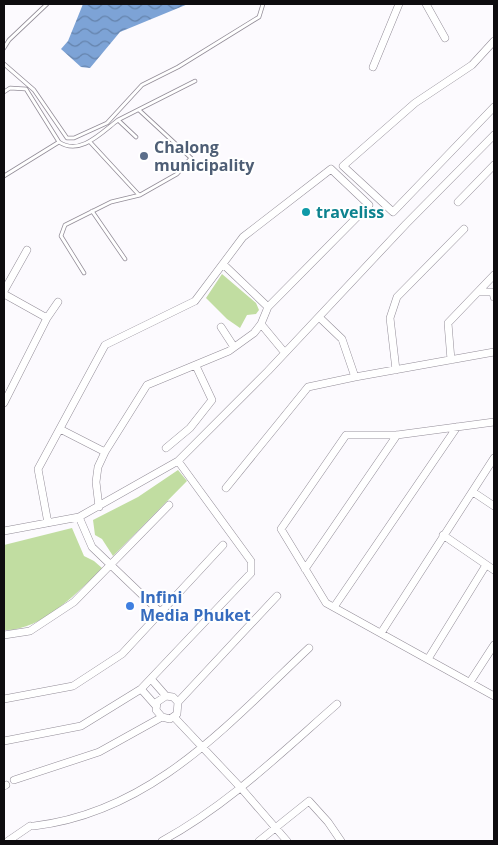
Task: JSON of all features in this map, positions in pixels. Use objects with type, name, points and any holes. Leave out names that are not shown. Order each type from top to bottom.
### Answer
[{"type":"street","points":[[373,66],[398,4]]},
{"type":"street","points":[[426,4],[445,38]]},
{"type":"street","points":[[494,41],[472,65],[415,103],[343,166],[393,212],[494,107]]},
{"type":"street","points":[[4,531],[79,517],[100,507],[178,461],[285,353],[406,224],[494,135]]},
{"type":"street","points":[[458,202],[494,165]]},
{"type":"street","points":[[48,523],[38,469],[105,345],[195,301],[243,237],[331,169],[369,205],[268,307],[261,324],[254,333],[234,347],[196,366],[147,385],[105,452],[98,467],[96,482],[100,507]]},
{"type":"street","points":[[396,370],[390,318],[397,298],[464,229]]},
{"type":"street","points":[[27,250],[4,292],[47,318]]},
{"type":"street","points":[[223,264],[268,307]]},
{"type":"street","points":[[451,360],[448,323],[494,275]]},
{"type":"street","points":[[479,292],[493,292],[494,297]]},
{"type":"street","points":[[4,403],[47,318],[58,302]]},
{"type":"street","points":[[319,317],[342,339],[355,377]]},
{"type":"street","points":[[261,324],[285,353]]},
{"type":"street","points":[[221,327],[234,347]]},
{"type":"street","points":[[226,488],[308,387],[494,352]]},
{"type":"street","points":[[166,448],[190,428],[212,400],[196,366]]},
{"type":"street","points":[[494,422],[397,435],[346,436],[281,528],[326,603],[494,696]]},
{"type":"street","points":[[334,607],[457,427]]},
{"type":"street","points":[[60,428],[105,452]]},
{"type":"street","points":[[305,569],[397,435]]},
{"type":"street","points":[[381,633],[494,458]]},
{"type":"street","points":[[4,741],[81,726],[141,689],[152,680],[251,573],[251,561],[178,461]]},
{"type":"street","points":[[473,492],[494,506]]},
{"type":"street","points":[[4,635],[30,631],[74,602],[169,505]]},
{"type":"street","points":[[79,517],[92,547],[160,613]]},
{"type":"street","points":[[443,535],[494,570]]},
{"type":"street","points":[[4,699],[73,686],[122,654],[223,545]]},
{"type":"street","points":[[428,659],[486,565]]},
{"type":"street","points":[[178,702],[277,596]]},
{"type":"street","points":[[470,682],[494,645]]},
{"type":"street","points":[[8,841],[32,826],[99,811],[155,784],[203,747],[309,648]]},
{"type":"street","points":[[152,680],[166,696]]},
{"type":"street","points":[[141,689],[156,706],[158,714],[162,718]]},
{"type":"street","points":[[14,780],[100,752],[162,718],[174,717],[179,710],[178,702],[173,697],[166,696],[159,699],[156,706]]},
{"type":"street","points":[[162,841],[201,819],[241,788],[337,704]]},
{"type":"street","points":[[174,717],[241,788],[287,841]]},
{"type":"street","points":[[259,841],[309,801],[328,822],[340,841]]},
{"type":"lane","points":[[4,48],[9,40],[47,4]]},
{"type":"lane","points":[[4,64],[34,90],[54,116],[61,132],[67,138],[74,138],[107,123],[142,85],[178,67],[259,17],[263,4]]},
{"type":"lane","points":[[4,92],[10,88],[26,89],[59,142],[72,148],[90,142],[118,120],[196,81]]},
{"type":"lane","points":[[84,273],[60,236],[65,225],[111,202],[140,195],[177,174],[191,158],[139,110]]},
{"type":"lane","points":[[118,120],[136,137]]},
{"type":"lane","points":[[4,176],[59,142]]},
{"type":"lane","points":[[90,142],[140,195]]},
{"type":"lane","points":[[92,210],[125,259]]},
{"type":"green space","points":[[222,274],[256,303],[259,310],[256,314],[247,315],[240,328],[227,319],[206,298]]},
{"type":"green space","points":[[178,470],[187,481],[113,556],[102,539],[95,535],[93,520],[138,497]]},
{"type":"green space","points":[[72,528],[84,556],[102,568],[70,599],[44,618],[31,625],[4,630],[4,545]]},
{"type":"water","points":[[83,4],[188,4],[120,32],[90,68],[81,67],[61,49],[68,41]]},
{"type":"place","name":"Chalong municipality","points":[[144,156]]},
{"type":"place","name":"traveliss","points":[[306,212]]},
{"type":"place","name":"Infini Media Phuket","points":[[130,606]]}]
